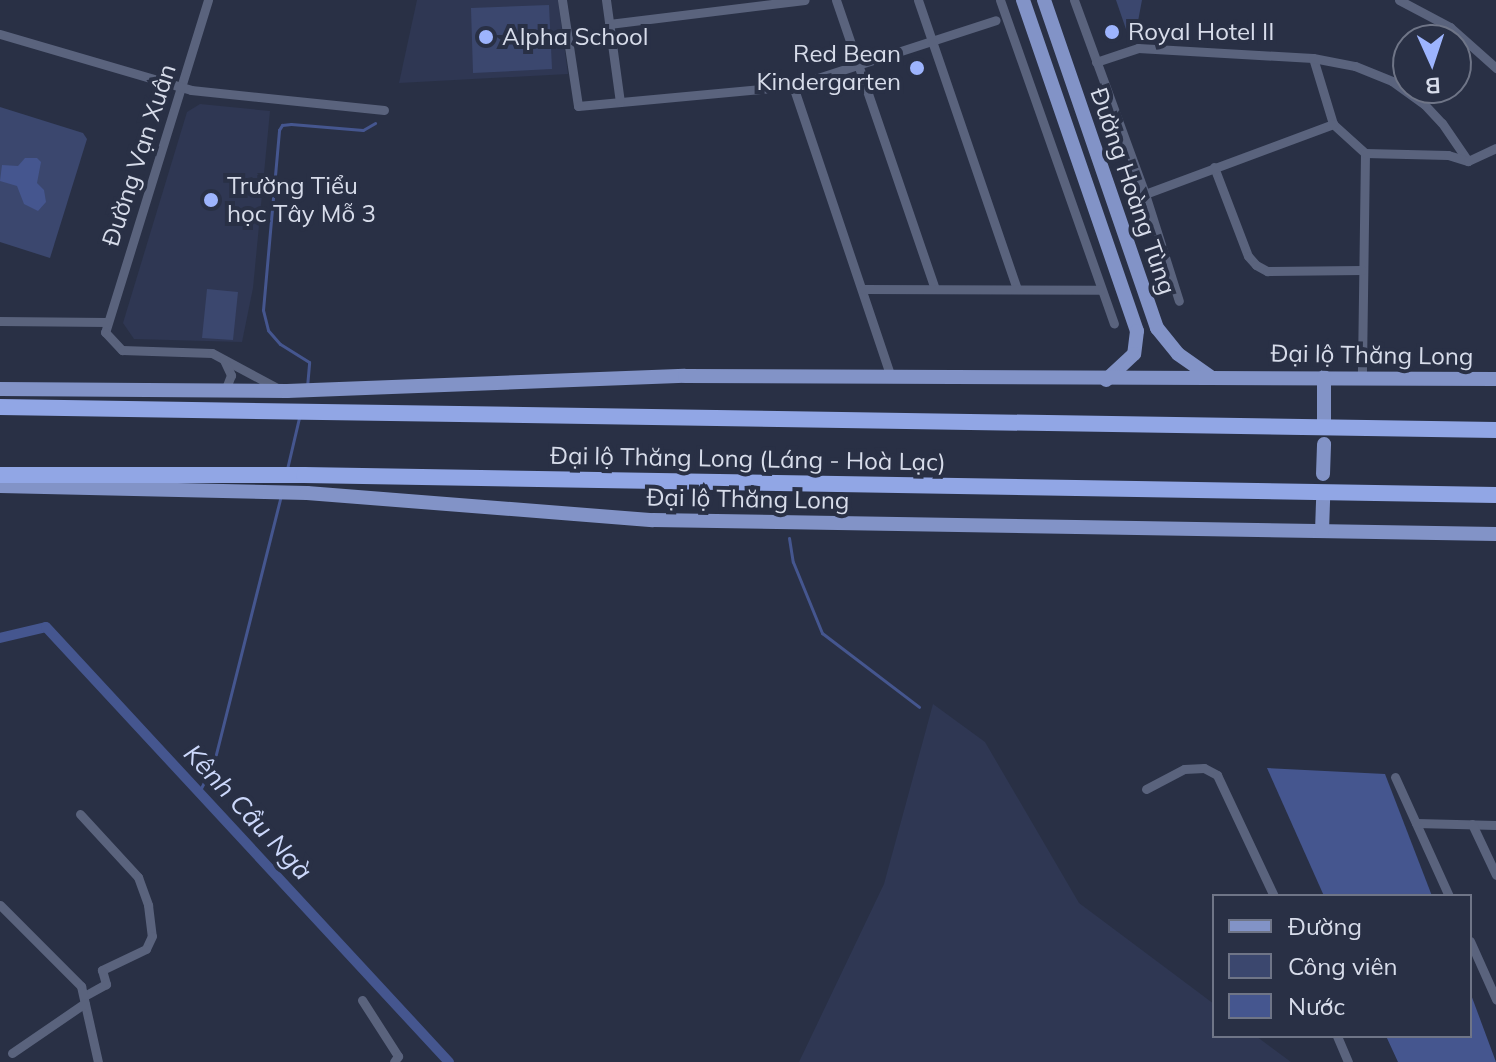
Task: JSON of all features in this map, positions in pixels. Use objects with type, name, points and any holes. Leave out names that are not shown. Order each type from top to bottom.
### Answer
[{"type":"highway","name":"Đại lộ Thăng Long (Láng - Hoà Lạc)","points":[[0,407],[1496,430]]},
{"type":"highway","name":"Đại lộ Thăng Long (Láng - Hoà Lạc)","points":[[0,475],[304,475],[1496,495]]},
{"type":"main road","name":"Đường Hoàng Tùng","points":[[1023,0],[1137,331],[1134,354],[1105,380]]},
{"type":"main road","name":"Đường Hoàng Tùng","points":[[1044,0],[1157,328],[1178,354],[1210,376]]},
{"type":"main road","name":"Đại lộ Thăng Long","points":[[0,389],[285,391],[685,376],[1105,380],[1210,376],[1496,379]]},
{"type":"main road","points":[[1324,377],[1324,425]]},
{"type":"main road","points":[[1323,474],[1324,444]]},
{"type":"main road","name":"Đại lộ Thăng Long","points":[[0,486],[307,493],[653,520],[1496,534]]},
{"type":"main road","points":[[1322,531],[1323,498]]},
{"type":"street","name":"Đường Vạn Xuân","points":[[107,322],[208,0]]},
{"type":"street","points":[[562,0],[578,106],[793,86],[996,20]]},
{"type":"street","points":[[606,0],[620,102]]},
{"type":"street","points":[[609,24],[805,0]]},
{"type":"street","points":[[836,0],[935,289]]},
{"type":"street","points":[[918,0],[1017,289]]},
{"type":"street","points":[[1000,0],[1114,324]]},
{"type":"street","points":[[1074,0],[1145,194],[1179,301]]},
{"type":"street","points":[[1399,0],[1450,27],[1496,68]]},
{"type":"street","points":[[0,34],[181,88],[384,110]]},
{"type":"street","points":[[1096,62],[1138,48],[1313,58],[1355,66],[1392,81],[1433,112],[1468,161]]},
{"type":"street","points":[[1313,58],[1333,124],[1365,153],[1448,155],[1468,161],[1496,148]]},
{"type":"street","points":[[793,86],[891,377]]},
{"type":"street","points":[[1145,194],[1333,124]]},
{"type":"street","points":[[1362,377],[1365,153]]},
{"type":"street","points":[[1214,167],[1248,256],[1256,265],[1267,271],[1362,270]]},
{"type":"street","points":[[863,289],[1100,290]]},
{"type":"street","points":[[0,321],[107,322],[107,338],[122,350],[198,351],[222,357],[285,391]]},
{"type":"street","points":[[222,357],[231,375],[225,391]]},
{"type":"street","points":[[1146,789],[1184,769],[1204,768],[1217,775],[1273,894]]},
{"type":"street","points":[[1395,777],[1448,894]]},
{"type":"street","points":[[12,1053],[106,984],[102,970],[146,949],[152,936],[148,905],[138,877],[80,814]]},
{"type":"street","points":[[1416,823],[1496,825]]},
{"type":"street","points":[[1472,824],[1496,875]]},
{"type":"street","points":[[0,905],[81,986],[98,1062]]},
{"type":"street","points":[[1472,945],[1496,997]]},
{"type":"street","points":[[362,1000],[398,1056],[394,1062]]},
{"type":"street","points":[[1338,1038],[1348,1062]]},
{"type":"shaded area","name":"Alpha School","points":[[417,0],[558,0],[568,74],[399,83]]},
{"type":"shaded area","name":"Trường Tiểu học Tây Mỗ 3","points":[[200,104],[270,111],[253,288],[242,342],[134,339],[123,323],[187,112]]},
{"type":"shaded area","points":[[933,704],[985,742],[1079,903],[1212,1003],[1212,1038],[1259,1038],[1291,1062],[799,1062],[884,884]]},
{"type":"green space","points":[[1116,0],[1142,0],[1135,37],[1128,35]]},
{"type":"green space","points":[[549,5],[552,69],[473,73],[471,8]]},
{"type":"green space","points":[[0,107],[83,133],[87,139],[50,258],[0,242]]},
{"type":"green space","points":[[207,289],[238,292],[233,340],[202,338]]},
{"type":"water","points":[[25,158],[37,158],[41,162],[37,183],[44,190],[46,202],[38,211],[24,204],[17,186],[0,181],[2,165],[18,166]]},
{"type":"water","points":[[1267,768],[1385,774],[1431,894],[1323,894]]},
{"type":"water","points":[[1472,997],[1496,1062],[1398,1062],[1387,1038],[1472,1038]]},
{"type":"waterway","points":[[307,387],[309,362],[280,344],[268,330],[263,310],[279,130],[282,125],[291,124],[363,130],[375,123]]},
{"type":"waterway","points":[[287,469],[299,418]]},
{"type":"waterway","points":[[199,792],[214,762],[281,496]]},
{"type":"waterway","points":[[789,538],[793,562],[822,633],[919,707]]},
{"type":"waterway","name":"Kênh Cầu Ngà","points":[[0,638],[46,627],[449,1062]]},
{"type":"place","name":"Royal Hotel II","points":[[1112,32]]},
{"type":"place","name":"Alpha School","points":[[486,37]]},
{"type":"place","name":"Red Bean Kindergarten","points":[[917,68]]},
{"type":"place","name":"Trường Tiểu học Tây Mỗ 3","points":[[211,200]]}]
